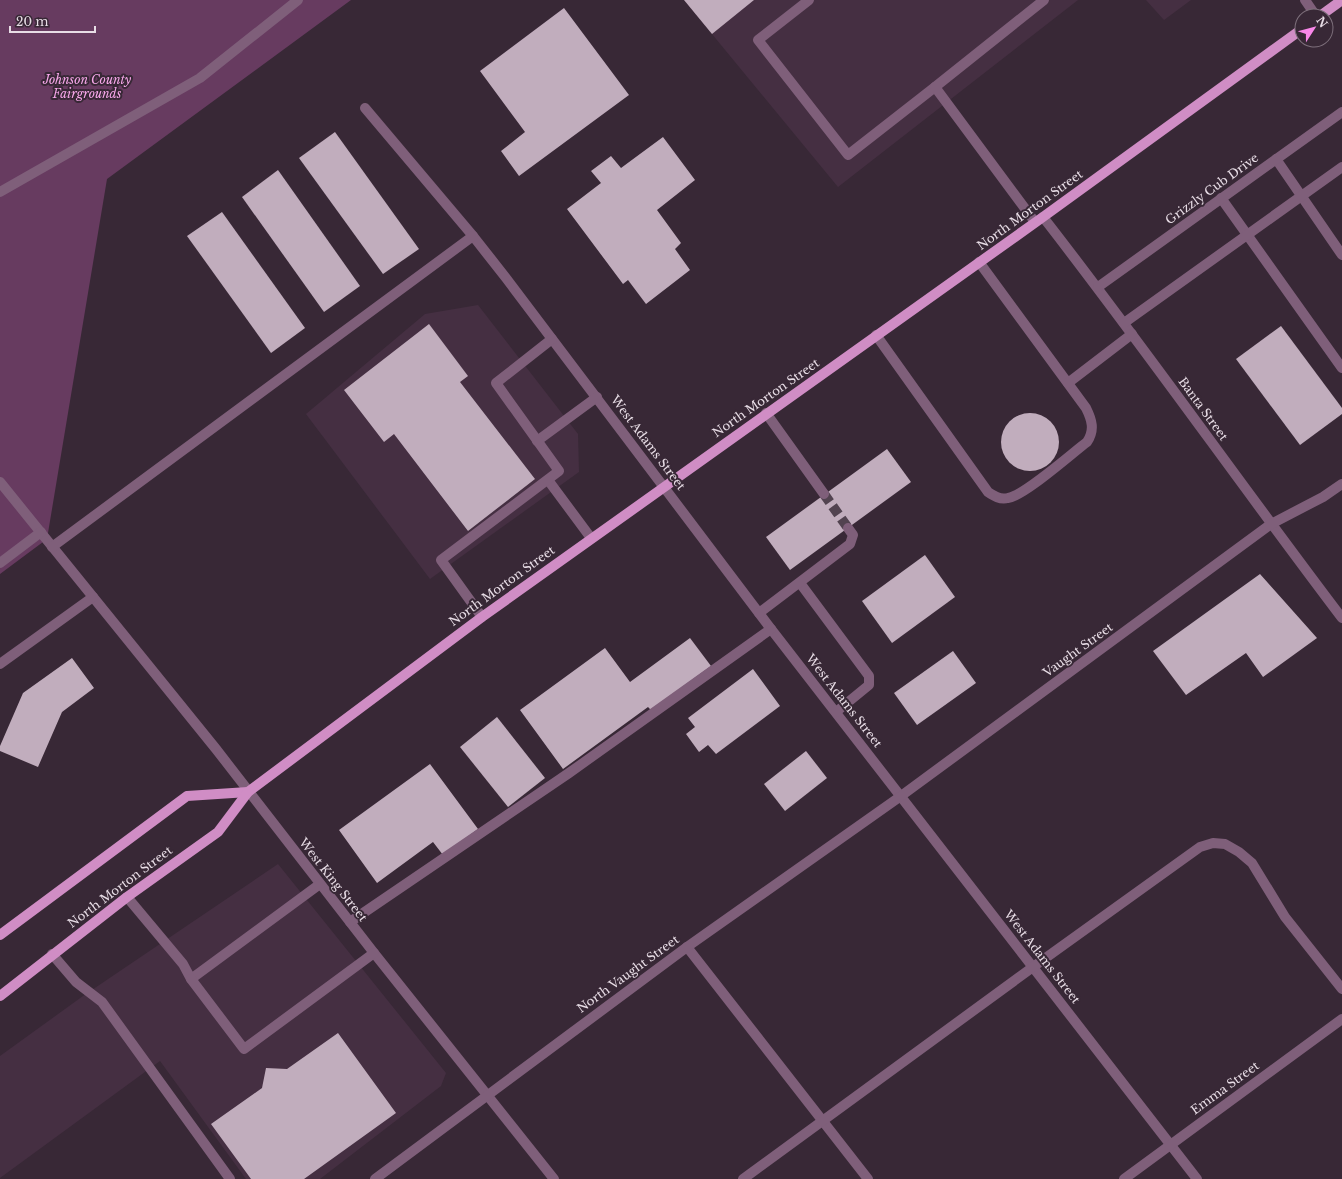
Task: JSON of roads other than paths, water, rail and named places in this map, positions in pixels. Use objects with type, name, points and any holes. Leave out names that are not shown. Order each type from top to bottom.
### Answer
[{"type":"main road","name":"North Morton Street","points":[[0,996],[52,954],[218,832],[248,792],[482,617],[1294,35]]},
{"type":"main road","points":[[0,936],[187,796],[248,792]]},
{"type":"street","points":[[0,192],[200,78],[298,0]]},
{"type":"street","points":[[809,0],[758,40],[848,155],[1044,0]]},
{"type":"street","name":"Banta Street","points":[[935,87],[1039,219],[1098,287],[1271,524],[1342,618]]},
{"type":"street","name":"West Adams Street","points":[[365,108],[473,236],[597,397],[771,629],[1197,1179]]},
{"type":"street","name":"Grizzly Cub Drive","points":[[1098,287],[1342,112]]},
{"type":"street","points":[[1276,159],[1342,255]]},
{"type":"street","points":[[1124,323],[1342,167]]},
{"type":"street","points":[[1221,198],[1342,368]]},
{"type":"street","points":[[52,547],[473,236]]},
{"type":"street","points":[[876,335],[988,492],[998,498],[1008,498],[1022,492],[1087,442],[1092,434],[1092,421],[1086,408],[979,262]]},
{"type":"street","points":[[1068,383],[1132,334]]},
{"type":"street","points":[[482,617],[441,560],[559,471],[496,383],[552,339]]},
{"type":"street","points":[[537,441],[597,397]]},
{"type":"street","points":[[766,413],[824,494]]},
{"type":"street","points":[[548,480],[591,538]]},
{"type":"street","name":"West King Street","points":[[0,482],[92,598],[216,749],[374,953],[554,1179]]},
{"type":"street","name":"Vaught Street","points":[[901,796],[1271,524],[1323,497],[1342,484]]},
{"type":"street","points":[[759,613],[850,544],[853,535],[848,528]]},
{"type":"street","points":[[0,564],[41,532]]},
{"type":"street","points":[[800,583],[869,676],[869,685],[836,712]]},
{"type":"street","points":[[0,664],[92,598]]},
{"type":"street","points":[[350,922],[570,773],[771,629]]},
{"type":"street","name":"North Vaught Street","points":[[375,1179],[486,1095],[688,947],[901,796]]},
{"type":"street","points":[[743,1179],[1032,967],[1200,847],[1213,843],[1225,844],[1239,852],[1252,863],[1285,917],[1342,989]]},
{"type":"street","points":[[191,979],[320,884]]},
{"type":"street","points":[[128,897],[183,964],[191,979],[244,1049],[374,953]]},
{"type":"street","points":[[688,947],[868,1179]]},
{"type":"street","points":[[52,954],[76,982],[102,1002],[230,1179]]},
{"type":"street","name":"Emma Street","points":[[1124,1179],[1342,1018]]},
{"type":"tunnel","points":[[824,494],[848,528]]},
{"type":"park label","name":"Johnson County Fairgrounds","points":[[87,87]]}]
